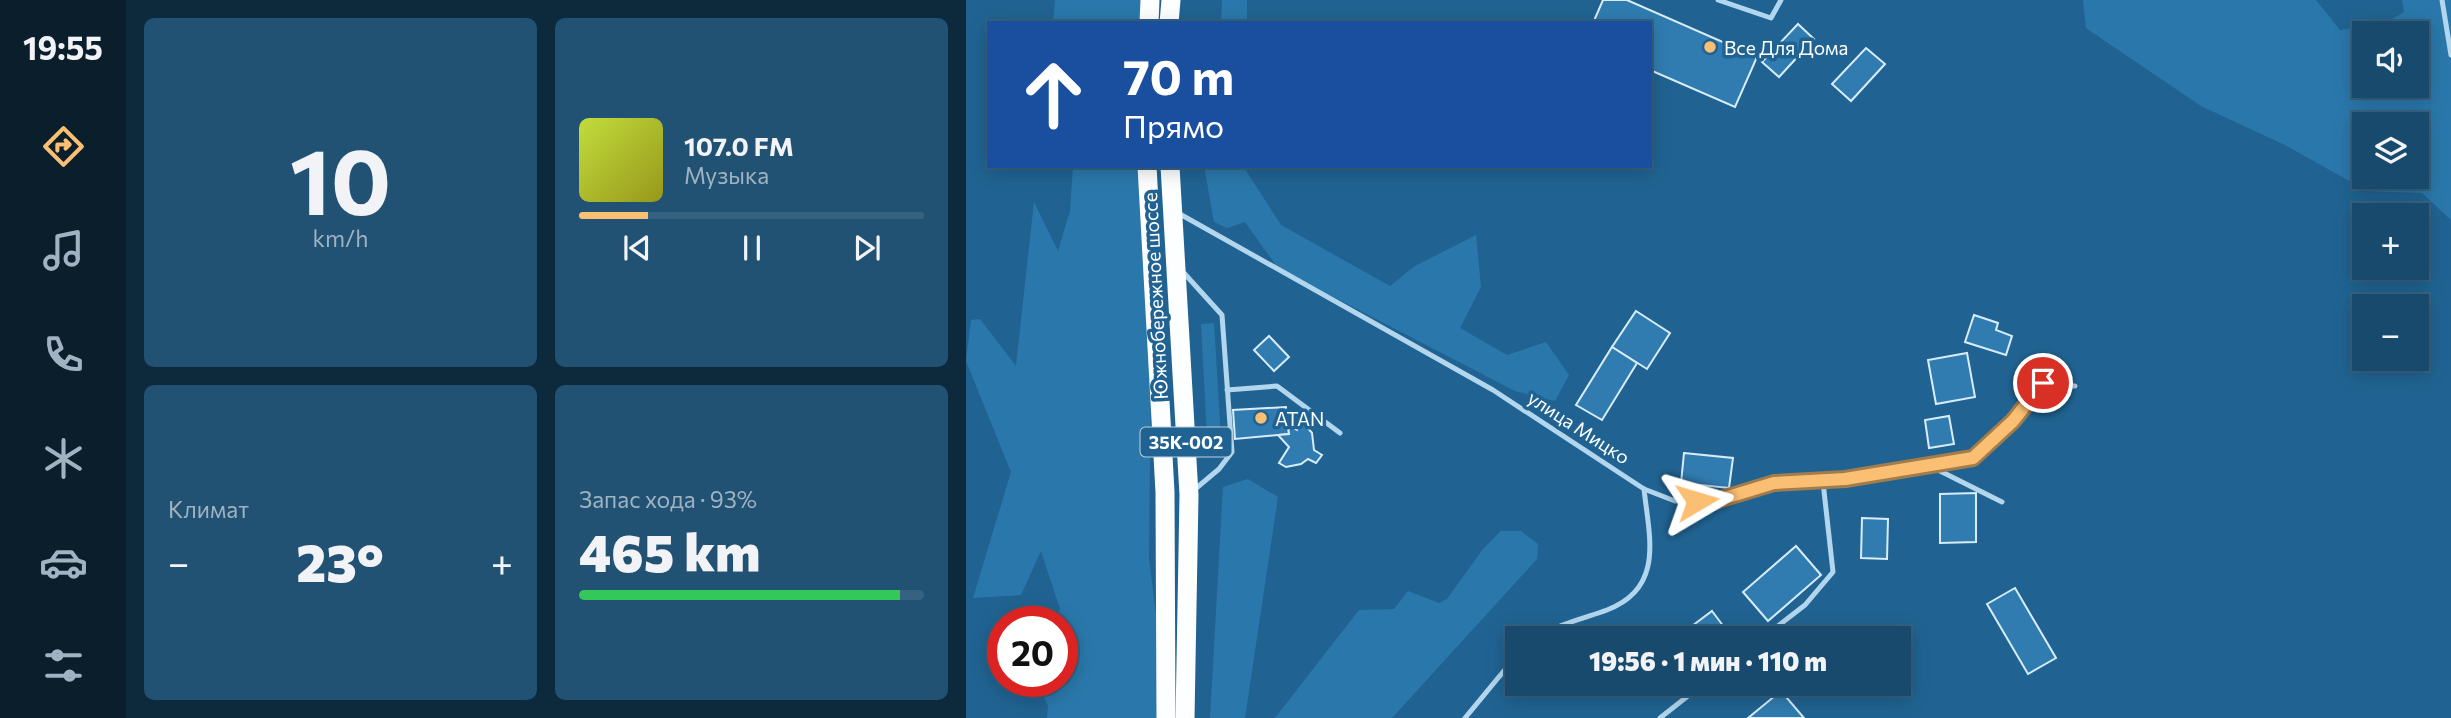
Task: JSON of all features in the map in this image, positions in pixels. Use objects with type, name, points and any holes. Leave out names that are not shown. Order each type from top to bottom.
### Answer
[{"type":"highway","points":[[1149,21],[1150,0]]},
{"type":"highway","points":[[1169,21],[1171,0]]},
{"type":"highway","name":"Южнобережное шоссе","points":[[1147,168],[1166,492],[1166,718]]},
{"type":"highway","name":"Южнобережное шоссе","points":[[1170,168],[1189,495],[1185,718]]},
{"type":"lane","points":[[1718,0],[1771,18],[1781,0]]},
{"type":"lane","points":[[2442,0],[2451,55]]},
{"type":"lane","points":[[1149,208],[1173,211]]},
{"type":"lane","name":"улица Мицко","points":[[1173,211],[1493,390],[1644,489],[1675,501],[1718,500],[1774,483],[1823,482],[1932,467],[1973,458],[2013,421],[2043,383],[2075,386]]},
{"type":"lane","points":[[1175,260],[1195,288],[1222,315],[1232,452],[1219,469],[1189,495]]},
{"type":"lane","points":[[1227,390],[1277,386],[1340,433]]},
{"type":"lane","points":[[1932,467],[2002,502]]},
{"type":"lane","points":[[1778,626],[1805,605],[1833,572],[1823,482]]},
{"type":"lane","points":[[1560,626],[1609,610],[1628,599],[1648,575],[1651,554],[1644,489]]},
{"type":"lane","points":[[1465,718],[1505,670]]},
{"type":"lane","points":[[1660,718],[1688,696]]},
{"type":"shaded area","points":[[1055,0],[1145,0],[1146,21],[1053,21]]},
{"type":"shaded area","points":[[1222,0],[1247,0],[1247,21],[1221,21]]},
{"type":"shaded area","points":[[2083,0],[2316,0],[2340,30],[2352,28],[2352,98],[2429,98],[2429,21],[2388,21],[2404,12],[2402,0],[2451,0],[2451,220],[2422,193],[2363,189],[2429,189],[2429,112],[2352,112],[2352,183],[2285,145],[2201,106],[2086,28]]},
{"type":"shaded area","points":[[1073,168],[1153,168],[1149,559],[1169,718],[1047,718],[1048,706],[1044,697],[1078,697],[1078,606],[1059,606],[1041,551],[1021,595],[973,598],[1011,472],[966,361],[971,320],[980,319],[1016,366],[1034,202],[1058,251],[1070,211]]},
{"type":"shaded area","points":[[1204,168],[1244,168],[1281,225],[1390,286],[1415,266],[1476,235],[1481,287],[1460,328],[1507,355],[1546,342],[1569,375],[1555,401],[1515,391],[1278,268],[1245,222],[1227,228],[1214,222]]},
{"type":"shaded area","points":[[1214,323],[1222,456],[1208,457],[1201,324]]},
{"type":"shaded area","points":[[1248,479],[1278,497],[1245,718],[1210,718],[1223,487]]},
{"type":"shaded area","points":[[1501,531],[1521,531],[1538,544],[1537,559],[1392,718],[1275,718],[1359,610],[1394,609],[1408,591],[1439,603],[1447,599],[1483,549]]},
{"type":"building","points":[[1603,0],[1627,0],[1757,57],[1735,107],[1652,71],[1652,21],[1594,21]]},
{"type":"building","points":[[1798,24],[1814,39],[1779,77],[1762,62]]},
{"type":"building","points":[[1866,48],[1885,64],[1851,101],[1832,84]]},
{"type":"building","points":[[1636,311],[1670,333],[1647,369],[1612,347]]},
{"type":"building","points":[[1974,315],[1998,323],[1996,330],[2012,336],[2006,355],[1965,342]]},
{"type":"building","points":[[1269,336],[1289,357],[1274,371],[1254,350]]},
{"type":"building","points":[[1612,347],[1637,363],[1602,420],[1576,405]]},
{"type":"building","points":[[1967,353],[1975,397],[1936,404],[1928,360]]},
{"type":"building","name":"ATAN","points":[[1286,407],[1289,434],[1235,439],[1233,410]]},
{"type":"building","points":[[1949,416],[1954,444],[1929,448],[1925,420]]},
{"type":"building","points":[[1303,422],[1312,433],[1314,450],[1322,455],[1316,463],[1308,459],[1301,464],[1286,467],[1279,463],[1289,447],[1278,435],[1289,434],[1288,425],[1297,430]]},
{"type":"building","points":[[1684,453],[1733,458],[1729,488],[1681,483]]},
{"type":"building","points":[[1976,493],[1976,542],[1940,543],[1940,494]]},
{"type":"building","points":[[1862,518],[1888,519],[1887,559],[1861,558]]},
{"type":"building","points":[[1796,546],[1821,575],[1768,621],[1743,592]]},
{"type":"building","points":[[2015,588],[2056,658],[2028,674],[1987,604]]},
{"type":"building","points":[[1712,611],[1723,626],[1692,626]]},
{"type":"building","points":[[1775,696],[1785,696],[1804,718],[1748,718]]},
{"type":"place","name":"Все Для Дома","points":[[1710,47]]},
{"type":"place","name":"ATAN","points":[[1261,418]]},
{"type":"route","points":[[1697,501],[1718,500],[1774,483],[1823,482],[1932,467],[1973,458],[2013,421],[2043,383]]}]
